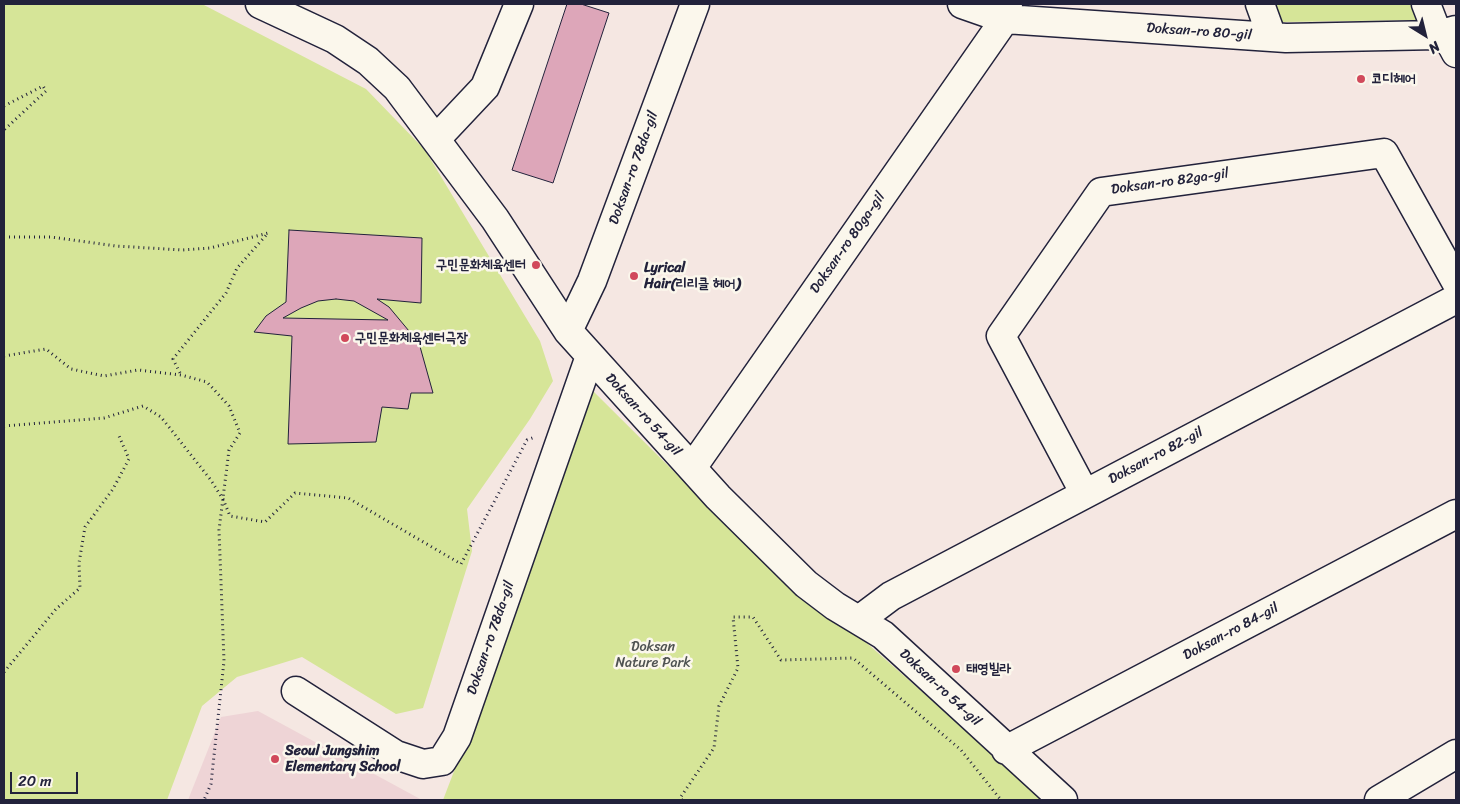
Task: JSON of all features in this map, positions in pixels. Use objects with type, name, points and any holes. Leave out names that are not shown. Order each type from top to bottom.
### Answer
[{"type":"street","name":"Doksan-ro 54-gil","points":[[260,4],[335,39],[368,61],[397,88],[437,138],[495,219],[568,331],[692,468],[806,584],[883,634],[1006,750],[1063,800]]},
{"type":"street","points":[[437,138],[485,87],[519,4]]},
{"type":"street","name":"Doksan-ro 78da-gil","points":[[568,331],[592,281],[696,4]]},
{"type":"street","name":"Doksan-ro 80-gil","points":[[962,4],[1007,11],[1272,37],[1450,39]]},
{"type":"street","points":[[1260,4],[1272,37]]},
{"type":"street","points":[[1426,4],[1450,39]]},
{"type":"street","name":"Doksan-ro 80ga-gil","points":[[692,468],[1007,11]]},
{"type":"street","name":"Doksan-ro 82ga-gil","points":[[1085,494],[1001,336],[1101,192],[1384,153],[1456,282]]},
{"type":"street","name":"Doksan-ro 82-gil","points":[[859,620],[891,596],[1456,298]]},
{"type":"street","name":"Doksan-ro 78da-gil","points":[[296,691],[396,755],[423,764],[442,761],[456,738],[590,356]]},
{"type":"street","name":"Doksan-ro 84-gil","points":[[1006,750],[1456,514]]},
{"type":"street","points":[[1379,800],[1456,754]]},
{"type":"path","points":[[4,106],[42,86],[46,91],[4,130]]},
{"type":"path","points":[[4,237],[51,237],[116,246],[182,250],[210,248],[268,233],[237,268],[226,293],[173,358],[181,376]]},
{"type":"path","points":[[4,356],[46,349],[71,370],[104,376],[138,370],[181,376],[207,382],[229,406],[240,433],[229,450],[219,530],[224,661],[211,784],[204,800]]},
{"type":"path","points":[[4,426],[104,418],[142,406],[161,417],[223,499],[230,516],[266,522],[295,493],[348,498],[461,564],[527,440],[566,424]]},
{"type":"path","points":[[4,672],[56,609],[80,588],[79,563],[85,527],[113,489],[129,458],[119,436]]},
{"type":"path","points":[[682,800],[680,798],[714,748],[719,706],[738,668],[733,617],[753,617],[781,660],[853,658],[961,750],[1002,800]]},
{"type":"shaded area","name":"Seoul Jungshim Elementary School","points":[[258,711],[422,800],[188,800],[221,717]]},
{"type":"green space","points":[[4,4],[202,4],[366,89],[425,150],[540,341],[553,381],[530,419],[467,509],[472,551],[423,708],[396,714],[302,657],[237,677],[202,706],[167,800],[4,800]]},
{"type":"green space","points":[[1274,4],[1415,4],[1422,20],[1282,22]]},
{"type":"green space","name":"Doksan Nature Park","points":[[591,389],[789,586],[852,630],[1045,800],[443,800],[531,570]]},
{"type":"building","points":[[567,4],[581,4],[609,13],[553,183],[512,170]]},
{"type":"building","points":[[289,230],[422,238],[421,303],[377,299],[389,307],[419,343],[433,393],[411,393],[408,409],[382,407],[376,442],[288,444],[292,336],[254,332],[266,316],[286,302]]},
{"type":"building","points":[[336,299],[354,301],[388,320],[283,318],[318,301]]},
{"type":"place","name":"코디헤어","points":[[1361,79]]},
{"type":"place","name":"구민문화체육센터","points":[[536,265]]},
{"type":"place","name":"Lyrical Hair(리리클 헤어)","points":[[634,276]]},
{"type":"place","name":"구민문화체육센터극장","points":[[345,338]]},
{"type":"place","name":"태영빌라","points":[[956,669]]},
{"type":"place","name":"Seoul Jungshim Elementary School","points":[[275,759]]}]
